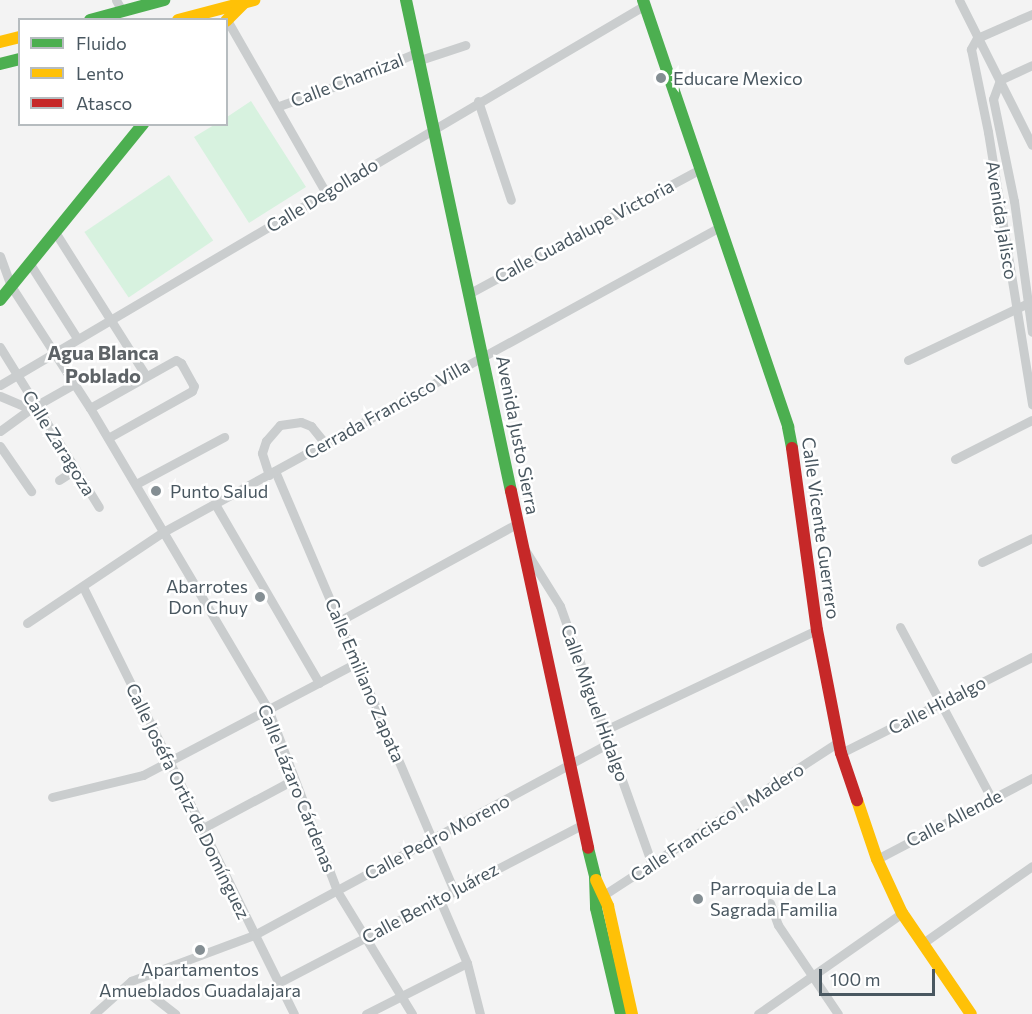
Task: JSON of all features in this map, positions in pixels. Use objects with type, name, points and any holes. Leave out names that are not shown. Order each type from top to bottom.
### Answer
[{"type":"main road","points":[[94,18],[119,6],[164,0]]},
{"type":"main road","name":"Avenida Justo Sierra","points":[[406,0],[613,956],[621,1014]]},
{"type":"main road","points":[[185,18],[249,1]]},
{"type":"main road","points":[[228,20],[249,1]]},
{"type":"main road","name":"Calle Vicente Guerrero","points":[[644,2],[718,228],[788,428],[799,484],[817,630],[840,747],[877,859],[902,913],[971,1014]]},
{"type":"main road","points":[[0,42],[18,38]]},
{"type":"main road","points":[[0,64],[18,60]]},
{"type":"main road","points":[[0,300],[140,126]]},
{"type":"main road","name":"Avenida Justo Sierra","points":[[613,956],[632,1014]]},
{"type":"street","points":[[960,0],[1032,145]]},
{"type":"street","name":"Calle Degollado","points":[[0,385],[644,2]]},
{"type":"street","points":[[977,38],[1032,14]]},
{"type":"street","points":[[228,23],[279,106],[326,193]]},
{"type":"street","name":"Avenida Jalisco","points":[[977,38],[971,49],[972,56],[1015,308],[1028,365],[1032,404]]},
{"type":"street","name":"Calle Chamizal","points":[[279,106],[417,57],[465,45]]},
{"type":"street","points":[[1000,80],[1032,65]]},
{"type":"street","name":"Avenida Jalisco","points":[[1000,80],[993,99],[1014,201],[1030,302],[1032,332]]},
{"type":"street","points":[[478,101],[511,200]]},
{"type":"street","name":"Calle Guadalupe Victoria","points":[[470,293],[699,170]]},
{"type":"street","points":[[999,204],[1014,201]]},
{"type":"street","name":"Cerrada Francisco Villa","points":[[27,623],[163,532],[718,228]]},
{"type":"street","points":[[55,232],[146,376]]},
{"type":"street","points":[[0,256],[11,286],[90,408],[163,532]]},
{"type":"street","points":[[1007,259],[1022,256]]},
{"type":"street","points":[[30,264],[77,338]]},
{"type":"street","points":[[908,360],[1030,302]]},
{"type":"street","name":"Calle Zaragoza","points":[[0,347],[33,408],[76,469],[99,507]]},
{"type":"street","points":[[90,408],[146,376],[179,361],[194,389],[108,438]]},
{"type":"street","points":[[0,431],[74,384]]},
{"type":"street","points":[[0,396],[33,408]]},
{"type":"street","points":[[956,459],[1032,420]]},
{"type":"street","name":"Calle Emiliano Zapata","points":[[325,443],[311,426],[301,422],[280,425],[266,441],[262,453],[340,620],[454,890]]},
{"type":"street","points":[[136,484],[224,437]]},
{"type":"street","points":[[0,446],[32,491]]},
{"type":"street","points":[[59,480],[76,469]]},
{"type":"street","points":[[215,504],[319,683]]},
{"type":"street","points":[[340,620],[518,523]]},
{"type":"street","name":"Calle Lázaro Cárdenas","points":[[163,532],[268,709],[337,891],[412,1014]]},
{"type":"street","points":[[982,562],[1032,538]]},
{"type":"street","name":"Calle Miguel Hidalgo","points":[[523,548],[560,606],[652,864]]},
{"type":"street","name":"Calle Joséfa Ortiz de Domínguez","points":[[83,587],[294,1014]]},
{"type":"street","points":[[900,627],[992,799]]},
{"type":"street","points":[[605,730],[817,630]]},
{"type":"street","name":"Calle Hidalgo","points":[[840,747],[941,704],[1032,657]]},
{"type":"street","points":[[52,797],[143,775],[358,662]]},
{"type":"street","name":"Calle Pedro Moreno","points":[[94,1014],[131,981],[254,935],[609,743]]},
{"type":"street","name":"Calle Francisco I. Madero","points":[[600,897],[840,747]]},
{"type":"street","name":"Calle Allende","points":[[877,859],[1032,778]]},
{"type":"street","points":[[203,828],[293,780]]},
{"type":"street","name":"Calle Benito Juárez","points":[[278,983],[583,824]]},
{"type":"street","points":[[923,943],[1032,866]]},
{"type":"street","points":[[439,898],[467,963],[480,1014]]},
{"type":"street","points":[[770,903],[778,925],[838,1014]]},
{"type":"street","points":[[758,1014],[902,913]]},
{"type":"street","points":[[366,1014],[400,994],[467,963]]},
{"type":"street","points":[[151,995],[172,1013]]},
{"type":"green space","points":[[251,101],[306,187],[249,223],[194,137],[212,126],[228,126],[228,116]]},
{"type":"green space","points":[[169,175],[213,240],[129,298],[84,232]]},
{"type":"traffic: fast","points":[[97,18],[164,0]]},
{"type":"traffic: fast","points":[[406,0],[511,491]]},
{"type":"traffic: fast","points":[[643,0],[788,427],[792,448]]},
{"type":"traffic: fast","points":[[0,64],[18,60]]},
{"type":"traffic: fast","points":[[0,300],[141,126]]},
{"type":"traffic: fast","points":[[588,848],[595,877],[596,908],[621,1014]]},
{"type":"traffic: slow","points":[[186,18],[254,0]]},
{"type":"traffic: slow","points":[[228,19],[244,3]]},
{"type":"traffic: slow","points":[[0,42],[18,38]]},
{"type":"traffic: slow","points":[[857,800],[877,859],[902,913],[971,1014]]},
{"type":"traffic: slow","points":[[596,880],[608,906],[632,1014]]},
{"type":"traffic: jam","points":[[792,448],[817,630],[841,753],[857,800]]},
{"type":"traffic: jam","points":[[511,491],[588,848]]},
{"type":"place","name":"Educare Mexico","points":[[661,78]]},
{"type":"place","name":"Punto Salud","points":[[156,491]]},
{"type":"place","name":"Abarrotes Don Chuy","points":[[260,597]]},
{"type":"place","name":"Parroquia de La Sagrada Familia","points":[[698,899]]},
{"type":"place","name":"Apartamentos Amueblados Guadalajara","points":[[200,950]]},
{"type":"district","name":"Agua Blanca Poblado","points":[[103,364]]}]
